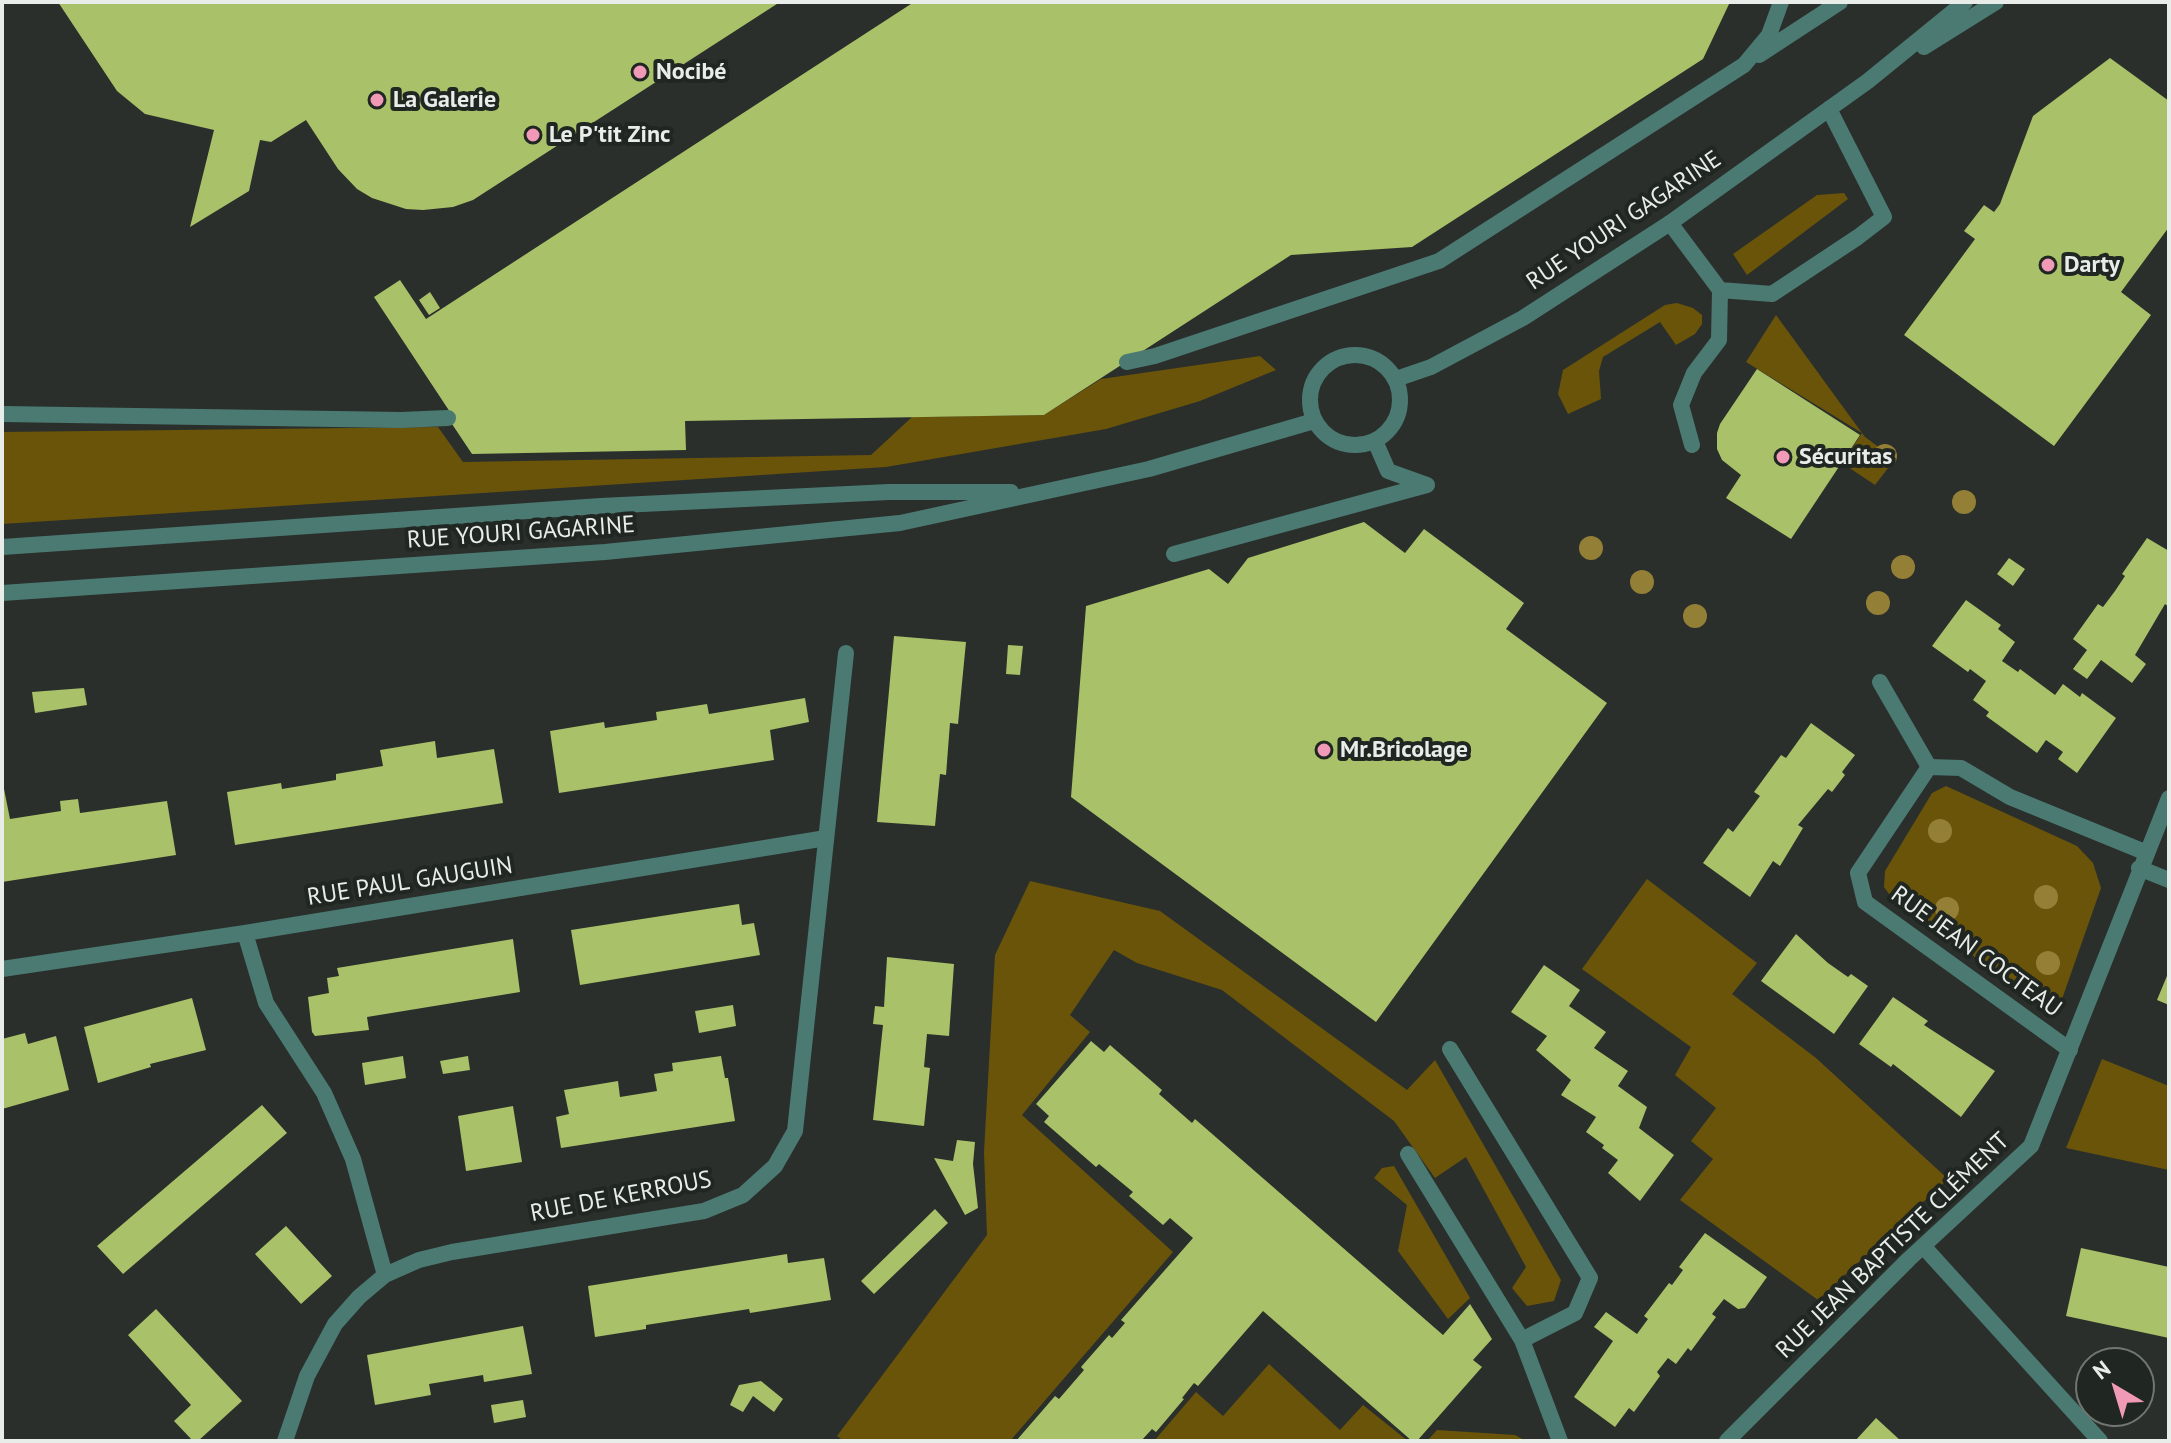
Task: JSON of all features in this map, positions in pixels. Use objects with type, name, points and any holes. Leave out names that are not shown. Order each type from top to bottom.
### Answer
[{"type":"street","points":[[1744,65],[1769,35],[1781,2]]},
{"type":"street","points":[[1127,362],[1169,351],[1439,261],[1840,2]]},
{"type":"street","name":"RUE YOURI GAGARINE","points":[[1396,379],[1431,367],[1523,318],[1670,223],[1868,81],[1965,2]]},
{"type":"street","name":"RUE YOURI GAGARINE","points":[[1868,81],[1996,2]]},
{"type":"street","points":[[1720,290],[1772,294],[1884,217],[1829,109]]},
{"type":"street","points":[[1670,223],[1720,290],[1719,340],[1694,373],[1681,405],[1692,445]]},
{"type":"street","points":[[1355,354],[1370,357],[1384,365],[1396,379],[1399,413],[1385,434],[1375,441],[1347,445],[1334,441],[1314,421],[1309,401],[1313,381],[1325,365],[1339,357],[1355,354]]},
{"type":"street","points":[[2,414],[401,420],[448,418]]},
{"type":"street","name":"RUE YOURI GAGARINE","points":[[2,593],[605,552],[900,523],[1149,469],[1314,421]]},
{"type":"street","points":[[1174,554],[1427,485],[1388,471],[1375,441]]},
{"type":"street","name":"RUE YOURI GAGARINE","points":[[2,547],[601,506],[889,492],[1041,493]]},
{"type":"street","name":"RUE DE KERROUS","points":[[285,1441],[307,1376],[335,1324],[359,1297],[385,1275],[419,1260],[452,1252],[704,1211],[743,1195],[775,1166],[795,1131],[846,653]]},
{"type":"street","points":[[1880,682],[1929,767],[1961,768],[2010,797],[2143,861],[2169,880]]},
{"type":"street","name":"RUE JEAN COCTEAU","points":[[1929,767],[1858,873],[1865,902],[2070,1050]]},
{"type":"street","name":"RUE JEAN BAPTISTE CLÉMENT","points":[[1727,1441],[1923,1246],[2031,1146],[2169,798]]},
{"type":"street","name":"RUE PAUL GAUGUIN","points":[[2,969],[245,933],[826,838]]},
{"type":"street","points":[[245,933],[266,1003],[324,1093],[353,1159],[385,1275]]},
{"type":"street","points":[[1450,1049],[1590,1278],[1575,1313],[1522,1340]]},
{"type":"street","points":[[1408,1154],[1522,1340],[1560,1441]]},
{"type":"street","points":[[1923,1246],[2100,1441]]},
{"type":"shaded area","points":[[1844,193],[1848,199],[1747,275],[1733,254],[1817,195]]},
{"type":"shaded area","points":[[1677,303],[1693,308],[1702,315],[1702,324],[1695,334],[1676,345],[1660,322],[1603,357],[1599,371],[1601,399],[1568,414],[1558,394],[1563,370],[1665,305]]},
{"type":"shaded area","points":[[1776,315],[1862,433],[1746,362]]},
{"type":"shaded area","points":[[1260,356],[1276,370],[1200,401],[1106,429],[886,467],[2,524],[2,432],[438,427],[463,462],[871,455],[912,417],[1044,415],[1101,379]]},
{"type":"shaded area","points":[[1862,433],[1895,459],[1875,485],[1842,463]]},
{"type":"shaded area","points":[[1946,786],[2077,846],[2093,863],[2101,888],[2062,999],[2050,1005],[2035,1000],[1892,898],[1884,887],[1885,871],[1932,793]]},
{"type":"shaded area","points":[[1647,879],[1757,963],[1732,994],[1816,1058],[1948,1179],[1818,1300],[1680,1200],[1713,1159],[1691,1141],[1716,1108],[1675,1075],[1691,1047],[1582,969]]},
{"type":"shaded area","points":[[1030,881],[1160,911],[1407,1090],[1435,1060],[1561,1280],[1554,1301],[1527,1306],[1512,1288],[1526,1267],[1466,1157],[1435,1178],[1394,1121],[1222,990],[1137,963],[1114,950],[1070,1015],[1090,1032],[1022,1115],[1173,1252],[1010,1441],[844,1441],[837,1436],[987,1235],[984,1152],[995,955]]},
{"type":"shaded area","points":[[2102,1059],[2169,1086],[2169,1170],[2066,1148]]},
{"type":"shaded area","points":[[1394,1166],[1470,1298],[1448,1319],[1398,1251],[1407,1205],[1374,1178],[1382,1168]]},
{"type":"shaded area","points":[[1269,1364],[1340,1430],[1363,1405],[1408,1441],[1154,1441],[1196,1392],[1223,1416]]},
{"type":"shaded area","points":[[1437,1430],[1515,1435],[1526,1441],[1427,1441]]},
{"type":"building","name":"La Galerie","points":[[58,2],[780,2],[473,200],[453,207],[423,210],[406,209],[372,198],[357,189],[338,169],[306,120],[271,142],[260,140],[249,191],[190,227],[214,130],[145,114],[117,91]]},
{"type":"building","points":[[914,2],[1730,2],[1703,59],[1412,247],[1291,255],[1044,415],[685,421],[686,450],[472,454],[446,415],[450,412],[374,297],[400,280],[426,319]]},
{"type":"building","name":"Darty","points":[[2110,58],[2169,101],[2169,227],[2121,292],[2151,315],[2054,446],[1904,335],[1975,239],[1964,231],[1984,205],[1994,212],[2000,204],[2033,116]]},
{"type":"building","points":[[430,292],[440,308],[429,315],[419,300]]},
{"type":"building","name":"Sécuritas","points":[[1757,369],[1860,435],[1791,539],[1726,498],[1741,475],[1722,460],[1717,449],[1717,433]]},
{"type":"building","name":"Mr.Bricolage","points":[[1364,522],[1405,553],[1424,529],[1524,603],[1506,629],[1607,703],[1376,1022],[1071,797],[1086,606],[1209,569],[1228,584],[1248,558]]},
{"type":"building","points":[[2147,538],[2169,551],[2169,607],[2165,604],[2135,655],[2146,664],[2132,683],[2101,660],[2087,679],[2073,669],[2087,650],[2073,639],[2098,604],[2103,607],[2115,591],[2125,576],[2122,574]]},
{"type":"building","points":[[2009,558],[2025,569],[2013,586],[1997,574]]},
{"type":"building","points":[[1966,600],[2001,625],[1998,629],[2015,642],[2002,661],[2018,672],[2020,669],[2055,695],[2063,684],[2080,697],[2082,693],[2116,718],[2077,773],[2058,759],[2063,752],[2046,740],[2037,753],[1986,716],[1989,712],[1973,700],[1986,681],[1932,646]]},
{"type":"building","points":[[894,636],[966,642],[958,724],[950,723],[946,775],[940,774],[935,826],[877,822]]},
{"type":"building","points":[[1008,645],[1023,646],[1020,675],[1006,674]]},
{"type":"building","points":[[84,688],[87,705],[35,713],[32,692]]},
{"type":"building","points":[[805,698],[809,722],[770,730],[774,760],[559,793],[550,731],[604,722],[605,728],[657,720],[656,712],[707,704],[709,714]]},
{"type":"building","points":[[1811,723],[1855,755],[1832,792],[1828,789],[1798,825],[1803,828],[1780,866],[1773,861],[1750,897],[1703,863],[1728,828],[1733,832],[1760,796],[1754,792],[1781,755],[1786,758]]},
{"type":"building","points":[[435,741],[437,758],[494,749],[503,803],[235,845],[227,792],[281,783],[282,789],[336,780],[336,774],[383,766],[380,750]]},
{"type":"building","points":[[2,779],[10,819],[61,811],[60,801],[78,799],[80,813],[167,801],[176,855],[2,882]]},
{"type":"building","points":[[739,904],[742,925],[754,923],[760,955],[580,985],[571,930]]},
{"type":"building","points":[[1796,934],[1828,963],[1868,986],[1834,1034],[1761,981]]},
{"type":"building","points":[[513,939],[520,992],[367,1017],[369,1030],[315,1036],[312,1032],[308,997],[329,993],[327,978],[339,976],[337,968]]},
{"type":"building","points":[[887,957],[954,964],[949,1036],[927,1034],[924,1067],[930,1068],[924,1126],[873,1120],[883,1025],[873,1024],[875,1006],[884,1007]]},
{"type":"building","points":[[1544,965],[1580,990],[1569,1006],[1606,1032],[1594,1048],[1628,1071],[1618,1086],[1647,1107],[1639,1128],[1674,1155],[1640,1201],[1608,1173],[1618,1160],[1586,1132],[1596,1117],[1561,1095],[1571,1080],[1536,1050],[1547,1036],[1511,1012]]},
{"type":"building","points":[[2169,971],[2169,1005],[2157,1000]]},
{"type":"building","points":[[1893,997],[1928,1021],[1924,1025],[1995,1071],[1961,1117],[1893,1064],[1891,1067],[1859,1044]]},
{"type":"building","points":[[192,998],[206,1050],[150,1064],[151,1067],[98,1083],[84,1027]]},
{"type":"building","points":[[733,1005],[736,1026],[699,1033],[695,1011]]},
{"type":"building","points":[[25,1033],[28,1044],[56,1036],[69,1090],[2,1109],[2,1039]]},
{"type":"building","points":[[1091,1041],[1104,1052],[1110,1045],[1162,1090],[1159,1094],[1192,1123],[1195,1119],[1443,1335],[1470,1304],[1492,1339],[1473,1360],[1482,1367],[1417,1441],[1412,1441],[1263,1311],[1198,1386],[1194,1383],[1156,1432],[1152,1429],[1141,1441],[1016,1441],[1055,1396],[1059,1399],[1084,1370],[1081,1367],[1109,1335],[1112,1338],[1125,1323],[1121,1320],[1193,1238],[1170,1218],[1163,1225],[1129,1196],[1133,1192],[1099,1164],[1096,1167],[1044,1122],[1049,1116],[1036,1104]]},
{"type":"building","points":[[403,1056],[406,1078],[365,1085],[362,1063]]},
{"type":"building","points":[[468,1056],[470,1070],[443,1074],[440,1061]]},
{"type":"building","points":[[721,1056],[735,1121],[561,1148],[556,1117],[569,1114],[564,1090],[618,1081],[620,1097],[657,1091],[654,1074],[673,1071],[672,1063]]},
{"type":"building","points":[[262,1105],[287,1133],[123,1274],[97,1246]]},
{"type":"building","points":[[513,1106],[522,1162],[466,1171],[458,1116]]},
{"type":"building","points":[[957,1140],[975,1142],[973,1164],[978,1208],[965,1215],[934,1158],[953,1161]]},
{"type":"building","points":[[935,1209],[948,1223],[874,1294],[861,1281]]},
{"type":"building","points":[[286,1226],[332,1276],[301,1304],[255,1254]]},
{"type":"building","points":[[1705,1233],[1767,1277],[1745,1308],[1738,1309],[1724,1299],[1712,1314],[1716,1317],[1691,1351],[1688,1348],[1676,1364],[1668,1358],[1657,1372],[1660,1376],[1634,1412],[1629,1408],[1615,1427],[1574,1397],[1613,1341],[1594,1327],[1606,1312],[1637,1334],[1648,1319],[1644,1316],[1669,1283],[1672,1285],[1683,1270],[1679,1267]]},
{"type":"building","points":[[2081,1248],[2169,1267],[2169,1338],[2066,1316]]},
{"type":"building","points":[[787,1254],[788,1263],[824,1258],[831,1300],[646,1325],[646,1329],[595,1337],[588,1286]]},
{"type":"building","points":[[156,1309],[242,1401],[198,1441],[193,1441],[174,1421],[191,1405],[128,1335]]},
{"type":"building","points":[[523,1326],[532,1374],[484,1382],[483,1375],[429,1384],[431,1395],[375,1405],[367,1355]]},
{"type":"building","points":[[761,1381],[783,1399],[774,1412],[753,1396],[743,1412],[730,1405],[739,1385]]},
{"type":"building","points":[[523,1400],[526,1417],[494,1423],[491,1405]]},
{"type":"building","points":[[1876,1418],[1901,1441],[1855,1441]]},
{"type":"place","name":"Nocibé","points":[[640,72]]},
{"type":"place","name":"La Galerie","points":[[377,100]]},
{"type":"place","name":"Le P'tit Zinc","points":[[533,135]]},
{"type":"place","name":"Darty","points":[[2048,265]]},
{"type":"place","name":"Sécuritas","points":[[1783,457]]},
{"type":"place","name":"Mr.Bricolage","points":[[1324,750]]}]
